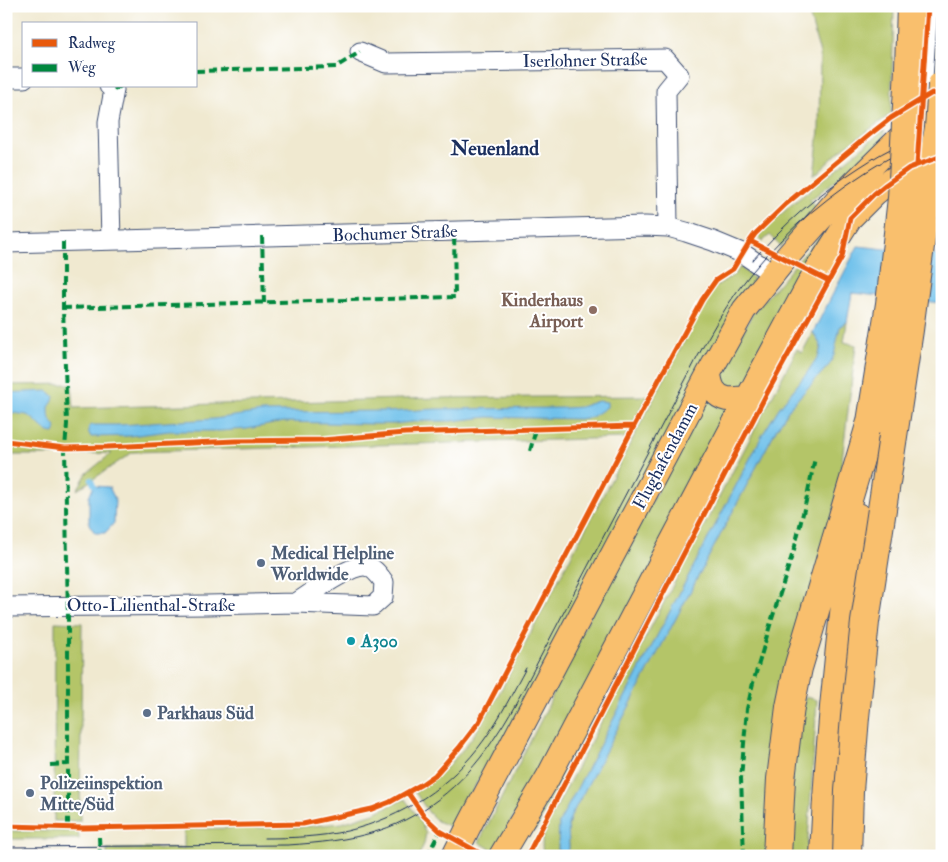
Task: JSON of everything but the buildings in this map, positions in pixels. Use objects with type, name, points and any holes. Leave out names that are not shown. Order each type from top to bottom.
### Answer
[{"type":"highway","points":[[824,856],[834,706],[856,524],[890,304],[902,198],[911,6]]},
{"type":"highway","points":[[847,856],[855,716],[865,622],[926,200],[939,128],[942,85]]},
{"type":"highway","points":[[778,856],[781,779],[790,707],[798,668],[871,422]]},
{"type":"main road","name":"Flughafendamm","points":[[454,856],[744,310],[785,259],[837,200],[920,118],[942,107]]},
{"type":"main road","points":[[501,856],[544,784],[815,274],[850,218],[885,185],[909,168],[942,156]]},
{"type":"main road","points":[[709,373],[710,385],[718,395],[726,399],[748,398]]},
{"type":"main road","points":[[524,856],[522,836],[541,800],[544,784]]},
{"type":"street","points":[[917,165],[928,6]]},
{"type":"street","name":"Iserlohner Straße","points":[[360,52],[386,63],[665,59],[679,75],[666,91],[668,227]]},
{"type":"street","points":[[6,78],[22,78]]},
{"type":"street","points":[[111,240],[108,122],[114,90],[112,88]]},
{"type":"street","name":"Bochumer Straße","points":[[6,243],[645,226],[668,227],[731,248],[773,274]]},
{"type":"street","name":"Otto-Lilienthal-Straße","points":[[6,607],[188,606],[296,603]]},
{"type":"green space","points":[[807,6],[894,6],[891,114],[842,149],[814,176],[819,131],[820,54]]},
{"type":"green space","points":[[884,130],[884,142],[869,157],[810,200],[818,210],[778,249],[781,246],[770,235],[763,241],[759,237],[791,205]]},
{"type":"green space","points":[[877,171],[494,851],[479,842],[548,706],[567,659],[753,313]]},
{"type":"green space","points":[[740,267],[753,278],[751,289],[499,750],[484,769],[453,828],[437,821],[429,813],[415,792],[450,764],[476,732],[508,677],[705,301],[716,286],[735,274]]},
{"type":"green space","points":[[819,282],[822,286],[535,831],[532,830],[533,826]]},
{"type":"green space","points":[[847,322],[844,342],[856,345],[842,460],[830,532],[766,856],[566,856],[569,848],[568,825],[571,816],[777,428],[791,406],[830,364],[840,326]]},
{"type":"green space","points":[[813,332],[821,346],[819,355],[779,408],[763,434],[559,823],[558,852],[556,856],[544,856],[542,840],[547,825],[797,349],[802,353]]},
{"type":"green space","points":[[72,384],[74,408],[438,398],[648,396],[625,438],[133,452],[77,490],[87,473],[112,453],[6,455],[6,385]]},
{"type":"green space","points":[[55,622],[82,623],[80,821],[54,821]]},
{"type":"green space","points":[[805,697],[817,700],[807,856],[788,856],[792,761]]},
{"type":"green space","points":[[405,799],[418,817],[426,833],[419,855],[107,856],[107,849],[184,848],[184,829],[300,827],[342,823],[374,813]]},
{"type":"green space","points":[[6,831],[78,831],[79,839],[6,839]]},
{"type":"water","points":[[858,246],[942,255],[942,303],[852,293],[847,322],[840,326],[834,355],[830,364],[791,406],[777,428],[571,816],[568,825],[569,848],[566,856],[556,856],[558,852],[559,823],[763,434],[779,408],[819,355],[821,346],[813,332]]},
{"type":"water","points":[[47,391],[54,396],[49,407],[49,415],[56,427],[54,433],[47,431],[27,415],[6,412],[6,393]]},
{"type":"water","points":[[598,401],[607,402],[607,407],[592,417],[579,419],[488,417],[393,424],[284,422],[247,429],[169,431],[130,436],[91,437],[88,431],[92,425],[214,419],[262,412],[387,412],[436,409],[565,408],[580,407]]},
{"type":"water","points":[[94,486],[109,487],[115,499],[114,523],[105,533],[95,533],[89,524],[89,496]]},
{"type":"waterway","points":[[91,479],[94,486]]},
{"type":"tram line","points":[[913,6],[908,149],[914,261]]},
{"type":"tram line","points":[[6,847],[288,845],[311,843],[345,839],[378,831],[396,824],[431,805],[461,780],[486,750],[507,719],[702,349],[738,290],[751,273],[795,226],[845,186],[891,157],[921,144],[942,138]]},
{"type":"tram line","points":[[753,260],[777,234],[830,187],[876,157],[904,143]]},
{"type":"tram line","points":[[264,838],[306,837],[347,831],[387,818],[424,798],[441,786],[471,757],[501,714],[526,668]]},
{"type":"marked path","points":[[198,71],[336,67],[360,52]]},
{"type":"marked path","points":[[114,90],[118,88]]},
{"type":"marked path","points":[[63,308],[455,297],[454,231]]},
{"type":"marked path","points":[[262,236],[264,303]]},
{"type":"marked path","points":[[63,242],[67,424],[65,448],[68,619],[68,827]]},
{"type":"marked path","points":[[530,451],[536,429]]},
{"type":"marked path","points":[[744,856],[741,778],[747,709],[753,683],[795,546],[815,458]]},
{"type":"marked path","points":[[51,765],[68,764]]},
{"type":"marked path","points":[[427,856],[440,831]]},
{"type":"marked path","points":[[99,837],[100,856]]},
{"type":"cycle path","points":[[917,165],[928,6]]},
{"type":"cycle path","points":[[6,826],[83,828],[303,824],[372,809],[390,802],[435,775],[479,722],[634,426],[702,300],[716,280],[733,269],[755,234],[786,204],[869,135],[891,118],[932,93],[942,96]]},
{"type":"cycle path","points":[[527,856],[766,395],[842,257],[850,218],[874,194],[909,168],[942,156]]},
{"type":"cycle path","points":[[750,241],[829,281]]},
{"type":"cycle path","points":[[6,441],[65,448],[107,447],[235,441],[322,440],[405,433],[634,426]]},
{"type":"cycle path","points":[[408,793],[424,816],[440,831],[485,856]]},
{"type":"place","name":"Kinderhaus Airport","points":[[593,310]]},
{"type":"place","name":"Medical Helpline Worldwide","points":[[261,563]]},
{"type":"place","name":"A300","points":[[351,641]]},
{"type":"place","name":"Parkhaus Süd","points":[[147,713]]},
{"type":"place","name":"Polizeiinspektion Mitte/Süd","points":[[30,793]]},
{"type":"district","name":"Neuenland","points":[[495,148]]}]
